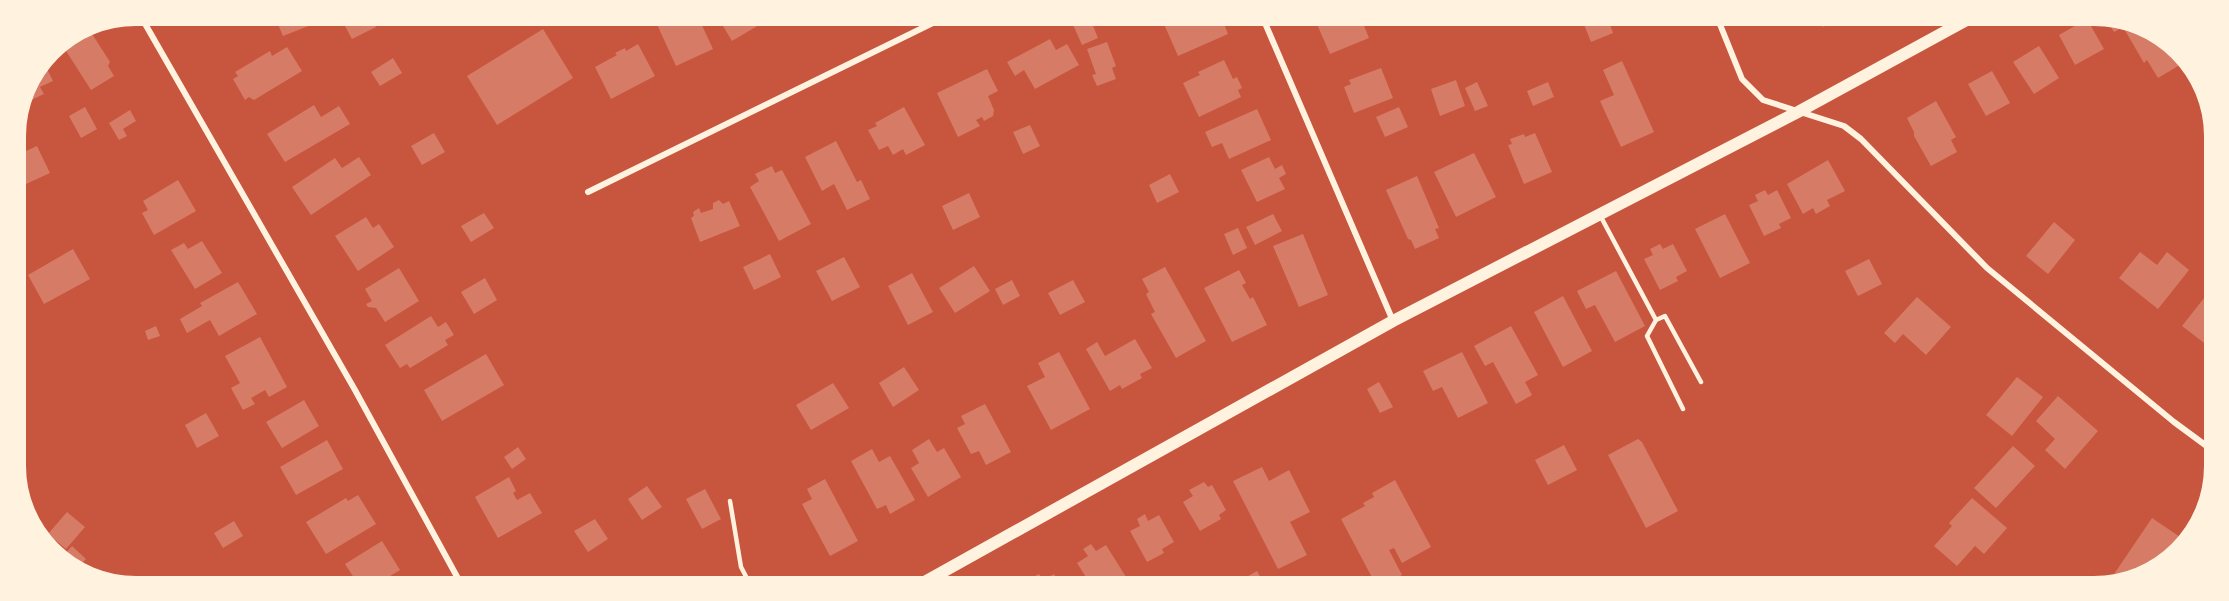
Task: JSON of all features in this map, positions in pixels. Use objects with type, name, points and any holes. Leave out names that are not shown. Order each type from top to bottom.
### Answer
[{"type":"main road","points":[[938,576],[1393,321],[1798,112],[1956,26]]},
{"type":"street","points":[[146,26],[355,390],[457,576]]},
{"type":"street","points":[[588,192],[927,26]]},
{"type":"street","points":[[1266,26],[1393,321]]},
{"type":"street","points":[[1721,26],[1742,79],[1763,100],[1844,126],[1861,139],[1987,268],[2204,444]]},
{"type":"lane","points":[[1600,214],[1656,320]]},
{"type":"lane","points":[[1683,409],[1647,336],[1656,320],[1665,316],[1701,382]]},
{"type":"lane","points":[[730,501],[741,567],[746,576]]},
{"type":"building","points":[[279,26],[308,26],[283,36]]},
{"type":"building","points":[[345,26],[376,26],[376,27],[352,39]]},
{"type":"building","points":[[658,26],[702,26],[713,49],[676,66]]},
{"type":"building","points":[[723,26],[757,26],[732,41]]},
{"type":"building","points":[[1074,26],[1093,26],[1098,38],[1082,45]]},
{"type":"building","points":[[1165,26],[1225,26],[1228,34],[1178,56]]},
{"type":"building","points":[[1318,26],[1364,26],[1369,38],[1330,54]]},
{"type":"building","points":[[1585,26],[1610,26],[1613,33],[1591,42]]},
{"type":"building","points":[[2075,26],[2091,26],[2104,49],[2075,65],[2059,35]]},
{"type":"building","points":[[543,29],[573,78],[497,125],[467,76]]},
{"type":"building","points":[[2125,30],[2160,48],[2178,66],[2158,78],[2147,60],[2144,63]]},
{"type":"building","points":[[92,34],[110,62],[108,66],[114,76],[91,90],[66,51]]},
{"type":"building","points":[[1050,39],[1056,50],[1067,44],[1079,65],[1035,89],[1024,70],[1015,76],[1007,62]]},
{"type":"building","points":[[1107,42],[1116,66],[1112,68],[1116,79],[1097,86],[1092,75],[1096,74],[1087,49]]},
{"type":"building","points":[[638,44],[655,76],[611,99],[595,67],[617,55],[615,53],[625,48],[626,51]]},
{"type":"building","points":[[2039,46],[2059,78],[2034,94],[2013,62]]},
{"type":"building","points":[[287,47],[302,71],[254,100],[249,97],[245,100],[233,79],[238,76],[235,72],[270,51],[272,56]]},
{"type":"building","points":[[393,58],[402,73],[380,86],[371,72]]},
{"type":"building","points":[[1224,60],[1233,79],[1237,77],[1242,88],[1238,90],[1241,97],[1199,117],[1183,83],[1200,75],[1198,72]]},
{"type":"building","points":[[1622,61],[1654,132],[1621,147],[1600,101],[1614,95],[1603,70]]},
{"type":"building","points":[[1381,68],[1393,98],[1354,113],[1344,87],[1351,84],[1349,80]]},
{"type":"building","points":[[987,69],[998,91],[988,96],[994,110],[993,116],[984,121],[982,117],[976,120],[980,126],[958,137],[937,93]]},
{"type":"building","points":[[47,70],[53,81],[40,87],[44,94],[31,100]]},
{"type":"building","points":[[1992,71],[2010,103],[1986,116],[1968,84]]},
{"type":"building","points":[[1456,80],[1465,106],[1440,116],[1431,89]]},
{"type":"building","points":[[1477,82],[1488,106],[1475,111],[1465,88]]},
{"type":"building","points":[[1548,82],[1554,97],[1533,106],[1527,91]]},
{"type":"building","points":[[1936,101],[1956,137],[1951,140],[1957,152],[1931,166],[1907,118]]},
{"type":"building","points":[[314,105],[321,117],[339,106],[350,124],[285,162],[267,134]]},
{"type":"building","points":[[85,107],[97,129],[81,138],[69,116]]},
{"type":"building","points":[[904,107],[925,145],[906,155],[903,149],[893,155],[888,146],[879,150],[868,130],[877,126],[875,123]]},
{"type":"building","points":[[1399,107],[1408,127],[1385,137],[1376,117]]},
{"type":"building","points":[[1257,109],[1271,140],[1229,159],[1222,143],[1212,147],[1205,132]]},
{"type":"building","points":[[130,110],[136,121],[123,129],[127,136],[119,140],[109,123]]},
{"type":"building","points":[[1030,125],[1040,146],[1023,154],[1013,132]]},
{"type":"building","points":[[434,133],[445,152],[422,165],[411,146]]},
{"type":"building","points":[[1535,133],[1552,172],[1524,184],[1508,145],[1512,144],[1510,139]]},
{"type":"building","points":[[836,141],[857,182],[861,180],[870,199],[847,210],[834,184],[822,191],[805,157]]},
{"type":"building","points":[[37,146],[50,173],[26,184],[26,151]]},
{"type":"building","points":[[1474,153],[1496,197],[1456,217],[1434,172]]},
{"type":"building","points":[[359,157],[371,175],[311,215],[292,187],[335,158],[342,168]]},
{"type":"building","points":[[1269,157],[1275,169],[1282,165],[1286,174],[1279,178],[1285,189],[1257,202],[1241,170]]},
{"type":"building","points":[[1828,160],[1845,191],[1827,200],[1830,206],[1816,214],[1813,208],[1803,214],[1787,184]]},
{"type":"building","points":[[772,166],[775,173],[782,170],[811,224],[779,241],[750,187],[759,181],[755,174]]},
{"type":"building","points":[[1170,174],[1179,192],[1157,203],[1149,185]]},
{"type":"building","points":[[1417,176],[1439,228],[1435,229],[1439,238],[1415,249],[1411,240],[1408,239],[1386,190]]},
{"type":"building","points":[[178,180],[196,211],[154,235],[142,213],[148,210],[143,201]]},
{"type":"building","points":[[1765,190],[1768,195],[1777,190],[1791,218],[1779,224],[1781,228],[1764,236],[1749,205],[1758,201],[1755,195]]},
{"type":"building","points":[[969,193],[980,217],[953,230],[942,206]]},
{"type":"building","points":[[719,200],[723,204],[729,201],[740,226],[700,242],[691,218],[694,216],[693,212],[699,208],[701,213],[713,209],[713,203]]},
{"type":"building","points":[[484,213],[494,228],[471,242],[461,226]]},
{"type":"building","points":[[1273,214],[1282,231],[1255,245],[1246,227]]},
{"type":"building","points":[[1725,214],[1750,263],[1720,278],[1695,229]]},
{"type":"building","points":[[366,217],[373,228],[379,224],[394,247],[358,271],[335,236]]},
{"type":"building","points":[[2054,222],[2075,240],[2048,274],[2026,256]]},
{"type":"building","points":[[1238,228],[1247,248],[1233,255],[1224,234]]},
{"type":"building","points":[[1303,234],[1328,295],[1299,307],[1273,246]]},
{"type":"building","points":[[202,241],[222,273],[195,289],[171,250],[184,243],[188,249]]},
{"type":"building","points":[[1660,244],[1663,249],[1673,244],[1687,271],[1676,277],[1678,281],[1660,290],[1644,259],[1653,255],[1650,249]]},
{"type":"building","points":[[73,249],[90,279],[44,304],[28,275]]},
{"type":"building","points":[[2140,252],[2157,265],[2167,252],[2189,270],[2158,309],[2119,278]]},
{"type":"building","points":[[770,254],[781,277],[754,290],[743,267]]},
{"type":"building","points":[[844,257],[860,287],[832,301],[816,271]]},
{"type":"building","points":[[1869,259],[1882,284],[1858,296],[1845,271]]},
{"type":"building","points":[[974,266],[990,291],[955,313],[939,288]]},
{"type":"building","points":[[1165,267],[1206,341],[1176,358],[1151,314],[1155,312],[1142,279]]},
{"type":"building","points":[[399,268],[419,301],[385,322],[376,308],[368,307],[366,304],[372,301],[365,289]]},
{"type":"building","points":[[1239,270],[1246,283],[1242,285],[1250,299],[1253,297],[1267,325],[1232,342],[1204,288]]},
{"type":"building","points":[[1616,271],[1645,326],[1615,342],[1595,305],[1586,309],[1577,291]]},
{"type":"building","points":[[912,273],[933,312],[908,325],[888,286]]},
{"type":"building","points":[[485,278],[497,300],[474,314],[461,292]]},
{"type":"building","points":[[1012,280],[1020,296],[1003,305],[995,289]]},
{"type":"building","points":[[1073,280],[1085,302],[1060,315],[1048,293]]},
{"type":"building","points":[[238,282],[257,314],[219,336],[210,320],[187,333],[180,319],[202,306],[200,303]]},
{"type":"building","points":[[1563,296],[1592,351],[1563,367],[1534,312]]},
{"type":"building","points":[[1917,297],[1951,327],[1926,355],[1903,334],[1895,343],[1884,333]]},
{"type":"building","points":[[2204,298],[2204,343],[2182,326]]},
{"type":"building","points":[[431,316],[438,327],[446,322],[454,335],[445,340],[448,345],[410,368],[407,364],[400,368],[385,345]]},
{"type":"building","points":[[156,326],[160,336],[148,340],[145,331]]},
{"type":"building","points":[[1511,326],[1538,375],[1525,382],[1532,395],[1516,404],[1493,362],[1485,366],[1474,346]]},
{"type":"building","points":[[260,337],[287,387],[269,397],[265,390],[251,398],[255,404],[243,410],[231,388],[240,383],[225,356]]},
{"type":"building","points":[[1135,339],[1152,368],[1140,374],[1142,378],[1122,389],[1120,385],[1110,391],[1086,349],[1097,342],[1105,356]]},
{"type":"building","points":[[1059,352],[1090,409],[1051,430],[1027,386],[1045,377],[1038,363]]},
{"type":"building","points":[[1462,352],[1488,403],[1458,418],[1442,387],[1433,391],[1423,371]]},
{"type":"building","points":[[486,354],[504,385],[442,421],[424,390]]},
{"type":"building","points":[[904,367],[919,390],[893,407],[879,383]]},
{"type":"building","points":[[2017,377],[2043,397],[2012,436],[1986,415]]},
{"type":"building","points":[[1379,382],[1393,407],[1380,413],[1367,389]]},
{"type":"building","points":[[833,383],[849,408],[811,430],[796,405]]},
{"type":"building","points":[[2058,396],[2098,431],[2065,469],[2045,450],[2055,439],[2036,421]]},
{"type":"building","points":[[304,400],[319,426],[282,448],[266,422]]},
{"type":"building","points":[[985,404],[1011,452],[986,465],[979,451],[971,454],[957,428],[965,424],[961,416]]},
{"type":"building","points":[[206,413],[219,436],[197,448],[185,425]]},
{"type":"building","points":[[929,439],[937,452],[944,448],[961,477],[928,497],[911,468],[919,463],[912,450]]},
{"type":"building","points":[[1638,439],[1642,442],[1678,511],[1646,528],[1608,455]]},
{"type":"building","points":[[327,440],[343,469],[296,495],[280,467]]},
{"type":"building","points":[[1564,445],[1577,470],[1548,485],[1535,460]]},
{"type":"building","points":[[2013,446],[2035,466],[1996,508],[1974,488]]},
{"type":"building","points":[[518,447],[526,459],[512,469],[504,457]]},
{"type":"building","points":[[872,449],[879,462],[890,456],[915,500],[890,514],[886,505],[877,509],[851,461]]},
{"type":"building","points":[[1262,467],[1269,481],[1289,470],[1310,512],[1290,522],[1307,555],[1278,569],[1233,481]]},
{"type":"building","points":[[509,477],[516,491],[513,493],[517,500],[530,493],[542,513],[498,538],[475,497]]},
{"type":"building","points":[[825,479],[858,541],[830,556],[802,504],[812,499],[807,489]]},
{"type":"building","points":[[1395,480],[1431,547],[1402,563],[1394,548],[1389,550],[1401,575],[1371,575],[1341,519],[1365,506],[1363,503],[1374,497],[1372,493]]},
{"type":"building","points":[[1204,482],[1208,487],[1212,485],[1226,510],[1219,515],[1221,519],[1200,531],[1183,502],[1193,496],[1189,490]]},
{"type":"building","points":[[647,486],[662,507],[642,520],[628,499]]},
{"type":"building","points":[[705,489],[721,519],[702,529],[686,499]]},
{"type":"building","points":[[358,495],[376,524],[326,554],[306,522],[346,498],[348,501]]},
{"type":"building","points":[[1972,498],[2007,528],[1984,554],[1975,546],[1957,566],[1934,546],[1952,526],[1949,523]]},
{"type":"building","points":[[67,512],[85,527],[66,549],[49,533]]},
{"type":"building","points":[[1145,514],[1148,521],[1159,515],[1174,542],[1162,549],[1164,553],[1147,562],[1130,531],[1140,526],[1137,519]]},
{"type":"building","points":[[2152,518],[2178,535],[2166,548],[2148,561],[2129,570],[2115,573]]},
{"type":"building","points":[[595,519],[608,539],[588,552],[574,531]]},
{"type":"building","points":[[234,521],[243,536],[223,548],[214,533]]},
{"type":"building","points":[[382,541],[400,570],[390,576],[353,576],[345,564]]},
{"type":"building","points":[[1091,544],[1096,551],[1106,545],[1125,575],[1085,576],[1077,563],[1088,556],[1083,549]]},
{"type":"building","points":[[72,546],[86,559],[83,562],[67,551]]}]
